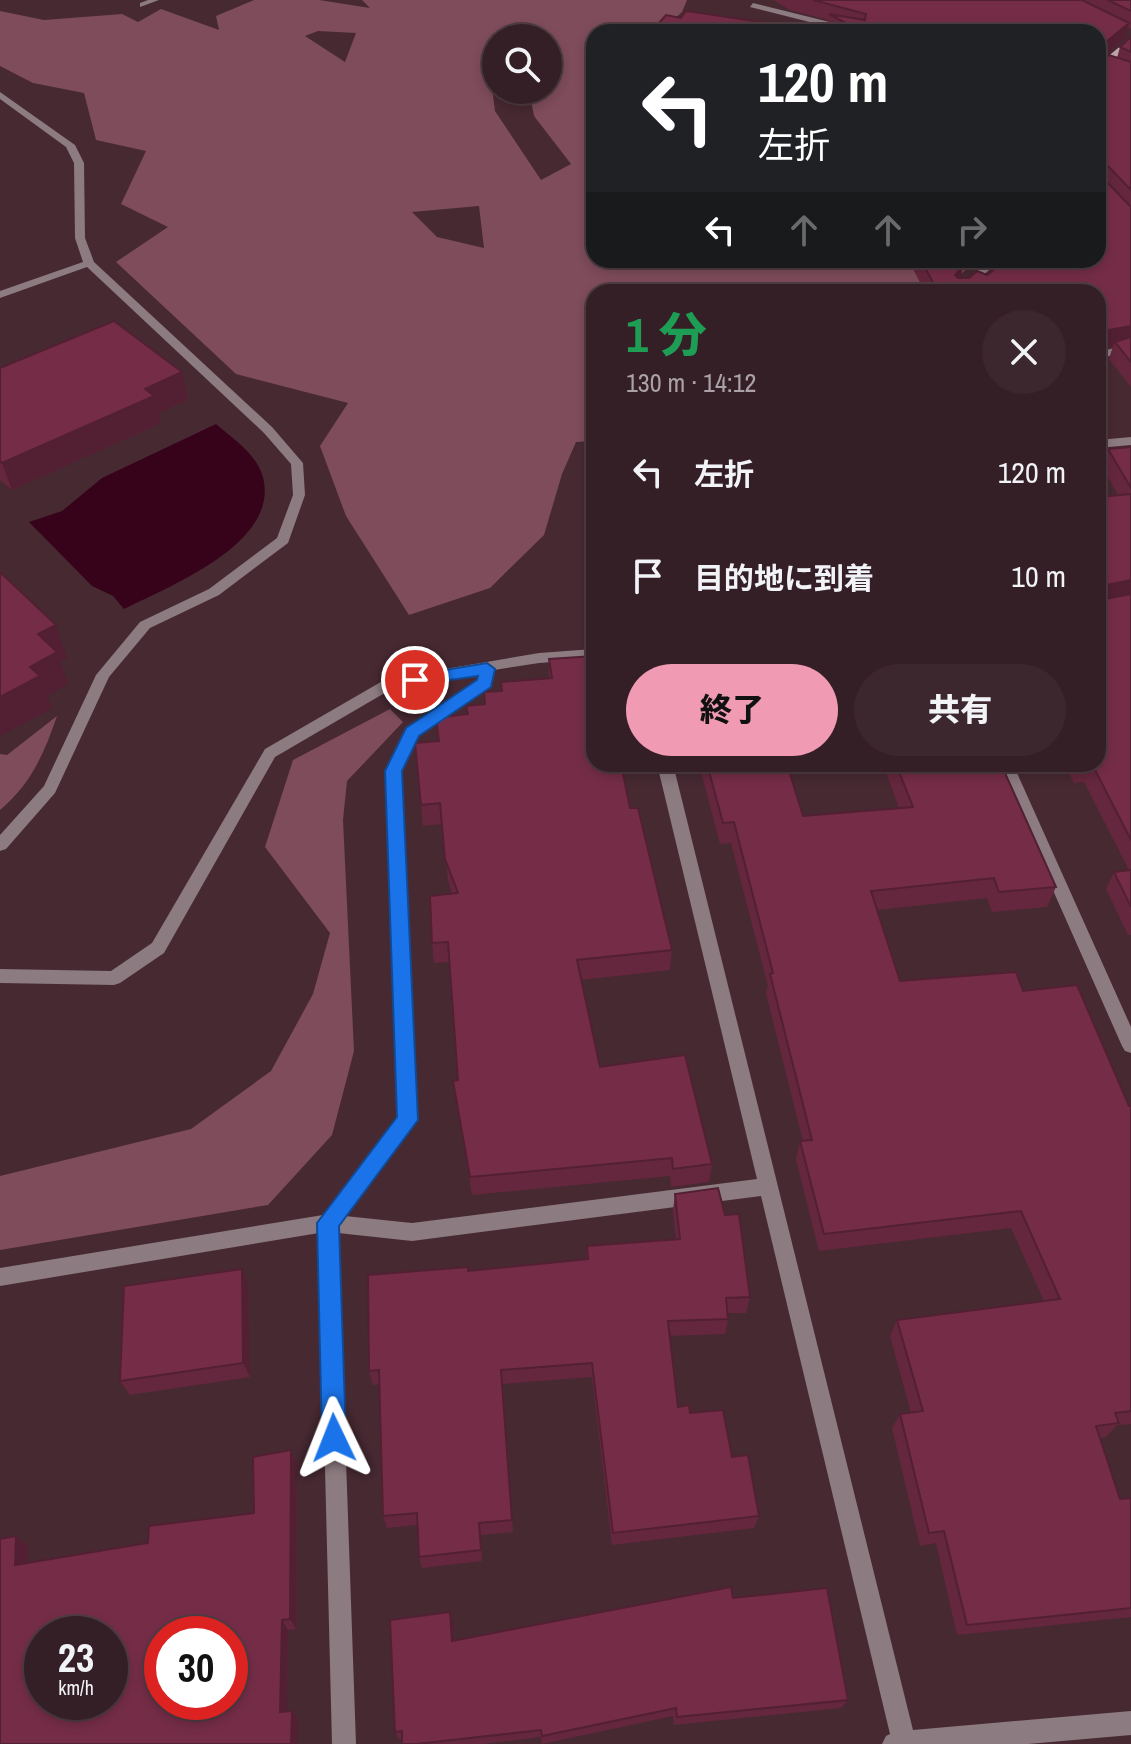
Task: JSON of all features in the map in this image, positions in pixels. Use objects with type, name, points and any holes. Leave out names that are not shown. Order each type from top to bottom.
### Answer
[{"type":"street","points":[[143,5],[155,0]]},
{"type":"street","points":[[745,14],[754,3],[830,24]]},
{"type":"street","points":[[1106,62],[1131,38],[1118,30]]},
{"type":"street","points":[[1106,68],[1117,70]]},
{"type":"street","points":[[0,95],[70,145],[79,163],[80,238],[89,263],[268,430],[297,463],[299,495],[283,540],[214,592],[145,625],[103,675],[50,789],[0,845]]},
{"type":"street","points":[[0,295],[89,263]]},
{"type":"street","points":[[968,284],[986,268]]},
{"type":"street","points":[[1106,354],[1131,347]]},
{"type":"street","points":[[1106,443],[1131,441]]},
{"type":"street","points":[[0,976],[114,978],[158,948],[270,753],[391,683],[539,658],[586,655]]},
{"type":"street","points":[[344,1744],[328,1223],[407,1120],[393,771],[412,732],[485,683],[487,669]]},
{"type":"street","points":[[667,772],[900,1744],[1131,1723]]},
{"type":"street","points":[[1009,772],[1131,1046]]},
{"type":"street","points":[[0,1277],[328,1223],[412,1232],[768,1186]]},
{"type":"shaded area","points":[[254,0],[319,0],[370,8],[362,0],[687,0],[682,12],[669,24],[586,24],[586,268],[968,268],[950,284],[586,284],[586,441],[576,442],[562,474],[544,535],[490,588],[409,615],[346,516],[320,446],[348,403],[236,374],[116,262],[168,227],[121,204],[146,151],[96,140],[84,93],[33,83],[0,66],[0,11],[44,20],[122,14],[138,22],[161,9],[219,30],[216,16]],"holes":[[[318,31],[356,33],[345,62],[305,36]],[[479,206],[484,248],[437,237],[412,212]]]},
{"type":"shaded area","points":[[216,424],[242,446],[259,466],[264,498],[256,521],[240,541],[168,588],[124,609],[113,596],[92,586],[29,522],[62,511],[102,478]]},
{"type":"shaded area","points":[[390,709],[403,722],[347,781],[343,820],[354,1051],[332,1135],[268,1205],[0,1250],[0,1176],[191,1129],[271,1071],[313,994],[330,933],[265,847],[293,760]]},
{"type":"shaded area","points":[[57,716],[35,768],[20,790],[0,810],[0,754],[7,755]]},
{"type":"building","points":[[813,0],[1082,0],[1129,23],[1106,42],[1106,24],[847,24],[829,14],[865,20],[866,14]]},
{"type":"building","points":[[1108,0],[1131,0],[1131,11]]},
{"type":"building","points":[[686,11],[774,24],[658,24],[666,15],[681,18]]},
{"type":"building","points":[[1131,37],[1131,52],[1120,47]]},
{"type":"building","points":[[1109,55],[1131,62],[1131,190],[1106,164],[1106,57]]},
{"type":"building","points":[[1106,181],[1131,207],[1131,326],[1106,331],[1106,284],[934,284],[925,268],[961,268],[955,275],[958,278],[969,278],[977,271],[987,275],[996,268],[1106,268]]},
{"type":"building","points":[[114,321],[182,372],[145,389],[154,396],[2,463],[0,368]]},
{"type":"building","points":[[1131,337],[1131,362],[1115,342]]},
{"type":"building","points":[[1131,447],[1131,488],[1108,449]]},
{"type":"building","points":[[1131,494],[1131,580],[1106,585],[1106,496]]},
{"type":"building","points":[[0,572],[56,625],[38,634],[57,652],[30,667],[40,676],[0,697]]},
{"type":"building","points":[[1131,594],[1131,840],[1096,772],[1106,772],[1106,599]]},
{"type":"building","points":[[586,657],[586,772],[623,772],[630,808],[638,808],[672,950],[577,960],[600,1067],[685,1055],[712,1164],[673,1169],[672,1158],[470,1177],[453,1081],[458,1080],[448,942],[432,943],[430,896],[458,893],[445,859],[440,803],[421,805],[415,743],[439,741],[436,718],[468,714],[466,706],[485,704],[484,692],[502,691],[501,682],[552,678],[549,659]]},
{"type":"building","points":[[709,772],[789,772],[803,816],[913,807],[899,772],[1005,772],[1056,887],[999,892],[994,878],[871,891],[900,981],[1016,972],[1023,991],[1077,985],[1131,1106],[1131,1411],[1115,1413],[1119,1423],[1096,1426],[1120,1499],[1131,1498],[1131,1608],[967,1625],[944,1531],[929,1533],[900,1414],[923,1411],[897,1320],[1060,1299],[1021,1211],[824,1234],[800,1141],[812,1140],[770,974],[773,973],[734,822],[723,823]]},
{"type":"building","points":[[1131,870],[1131,907],[1114,872]]},
{"type":"building","points":[[718,1188],[725,1215],[739,1214],[750,1297],[726,1298],[728,1319],[668,1321],[678,1407],[689,1405],[690,1413],[723,1410],[732,1457],[748,1455],[759,1516],[613,1533],[592,1363],[501,1370],[512,1520],[479,1523],[481,1550],[419,1557],[417,1513],[383,1516],[379,1370],[369,1371],[368,1275],[468,1267],[468,1271],[588,1259],[587,1246],[680,1239],[675,1194]]},
{"type":"building","points":[[242,1269],[243,1363],[120,1381],[124,1286]]},
{"type":"building","points":[[291,1450],[290,1619],[282,1620],[280,1712],[292,1711],[291,1744],[0,1744],[0,1539],[16,1536],[15,1565],[148,1543],[149,1526],[254,1513],[253,1457]]},
{"type":"building","points":[[731,1587],[733,1598],[827,1588],[848,1700],[677,1717],[676,1708],[542,1736],[541,1730],[402,1744],[402,1731],[395,1732],[390,1620],[450,1612],[452,1641]]},
{"type":"route","points":[[334,1438],[328,1223],[407,1120],[393,771],[412,732],[485,683],[487,669],[415,680]]}]
